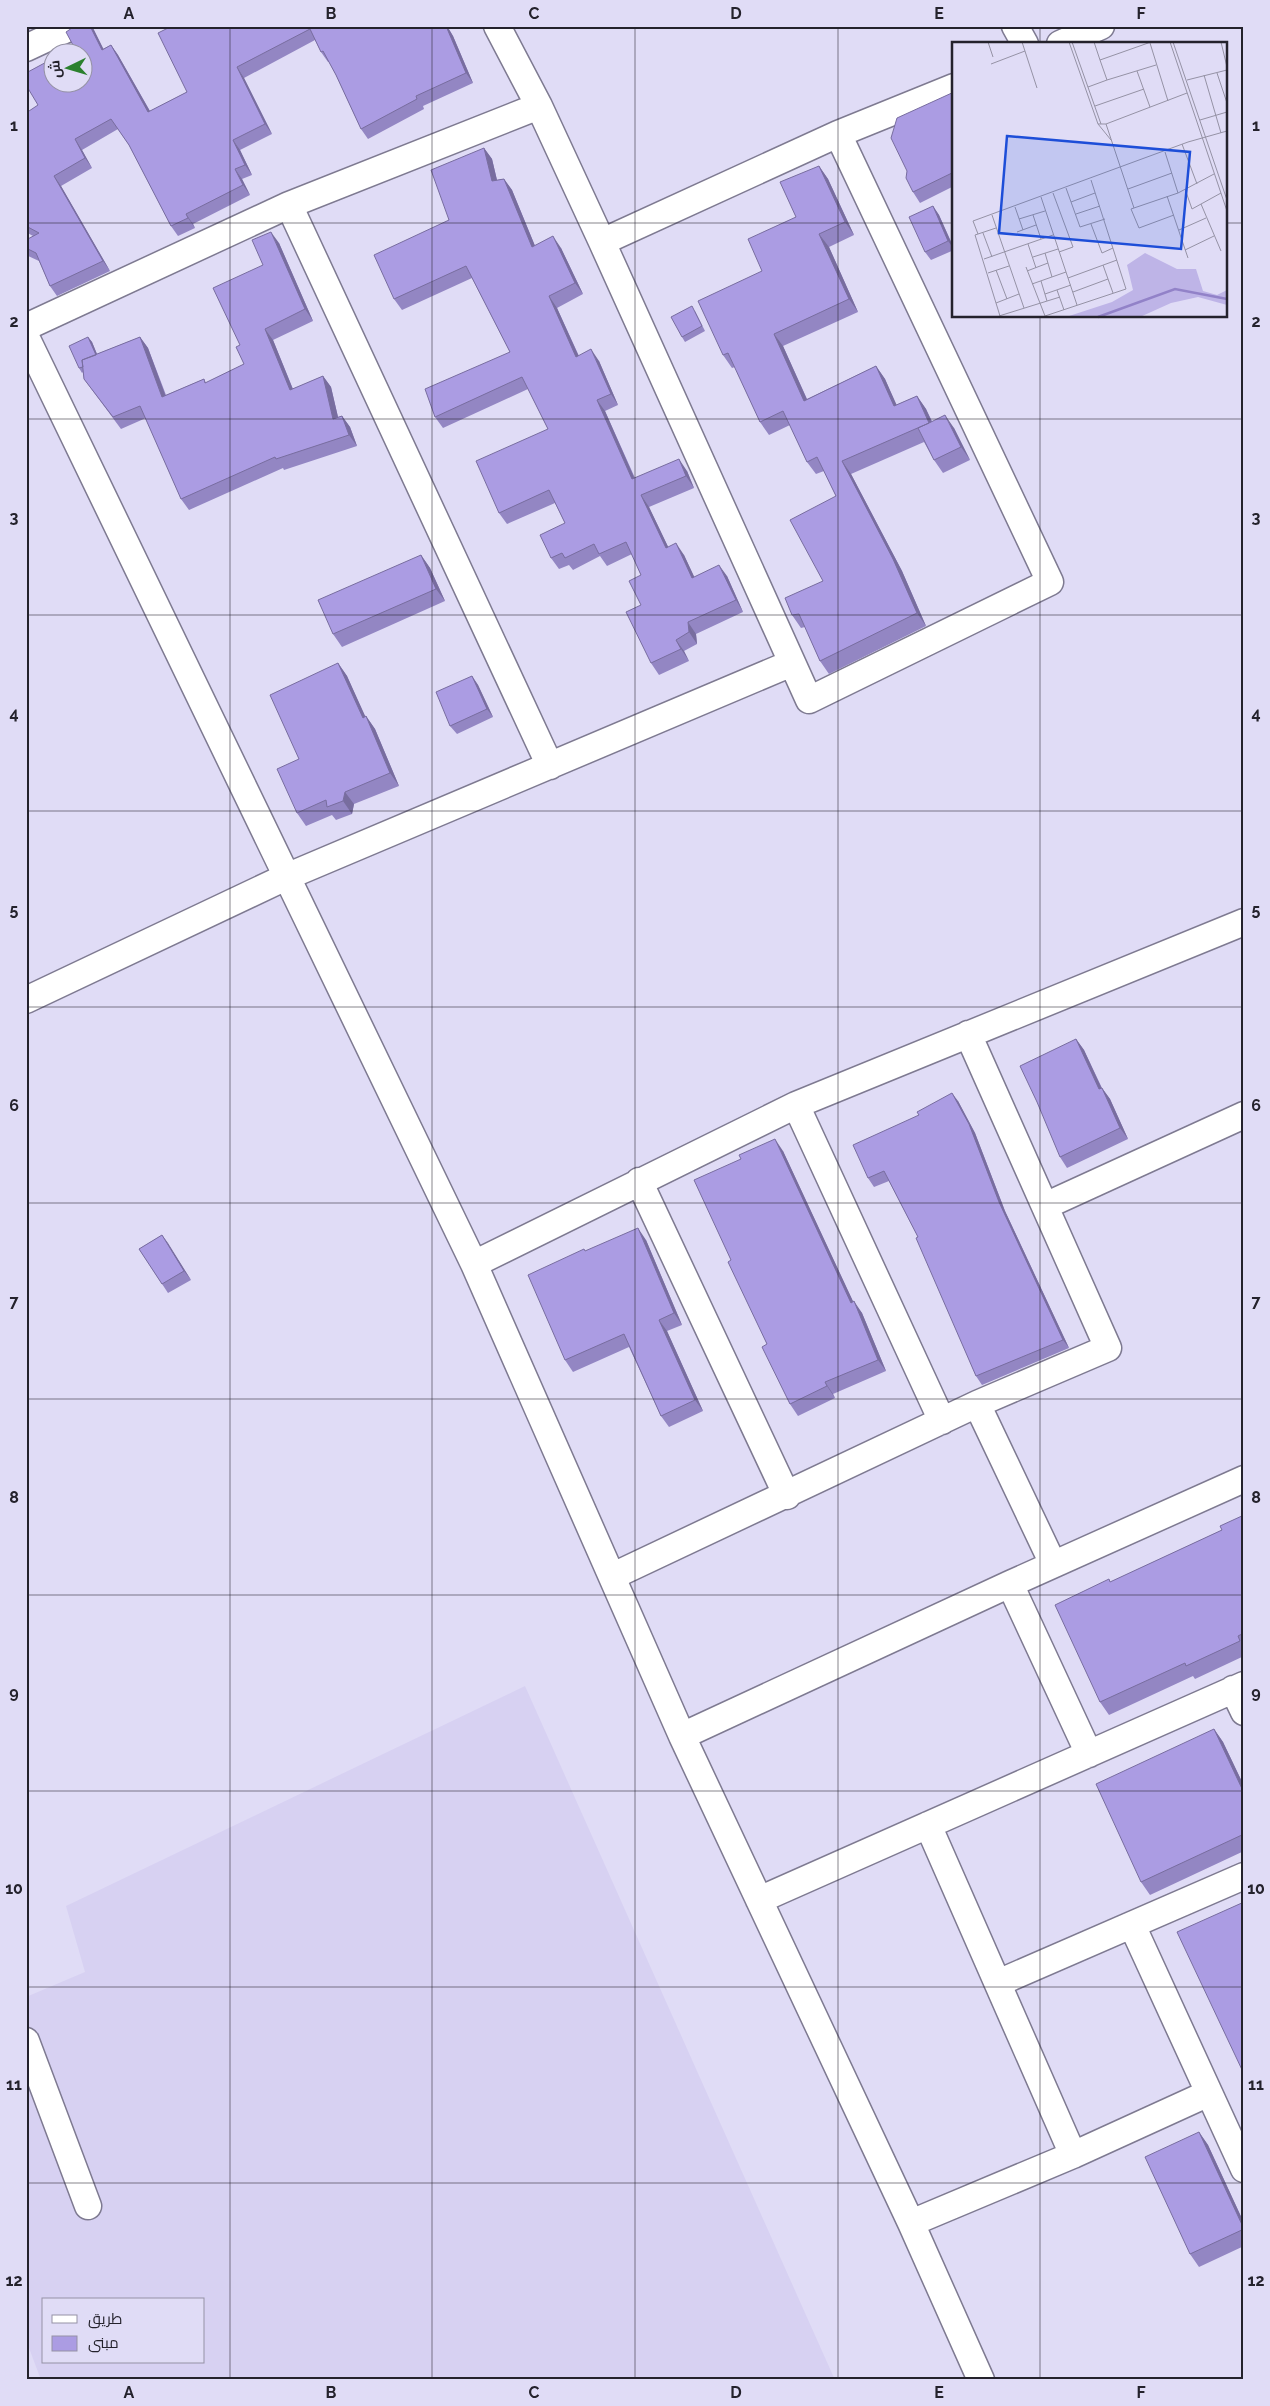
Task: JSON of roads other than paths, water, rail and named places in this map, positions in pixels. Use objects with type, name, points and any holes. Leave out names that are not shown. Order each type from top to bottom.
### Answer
[{"type":"street","points":[[26,48],[73,26]]},
{"type":"street","points":[[497,26],[539,106],[602,242],[809,700],[1050,582],[838,134]]},
{"type":"street","points":[[1015,26],[1024,42]]},
{"type":"street","points":[[1065,42],[1101,26]]},
{"type":"street","points":[[602,242],[838,134],[952,88]]},
{"type":"street","points":[[26,327],[289,205],[539,106]]},
{"type":"street","points":[[289,205],[550,766]]},
{"type":"street","points":[[26,338],[474,1264],[682,1736],[911,2223],[982,2380]]},
{"type":"street","points":[[26,1000],[286,877],[792,663]]},
{"type":"street","points":[[474,1264],[796,1105],[1244,922]]},
{"type":"street","points":[[613,1576],[787,1496],[978,1404],[1108,1348],[968,1034]]},
{"type":"street","points":[[796,1105],[942,1421]]},
{"type":"street","points":[[1045,1206],[1244,1115]]},
{"type":"street","points":[[639,1181],[787,1496]]},
{"type":"street","points":[[978,1404],[1053,1564]]},
{"type":"street","points":[[682,1736],[1053,1564],[1244,1480]]},
{"type":"street","points":[[1010,1584],[1089,1754]]},
{"type":"street","points":[[759,1900],[1089,1754],[1240,1695]]},
{"type":"street","points":[[928,1825],[1073,2155]]},
{"type":"street","points":[[998,1983],[1244,1876]]},
{"type":"street","points":[[1132,1925],[1244,2169]]},
{"type":"street","points":[[26,2041],[88,2206]]},
{"type":"street","points":[[911,2223],[1073,2155],[1209,2093]]}]
